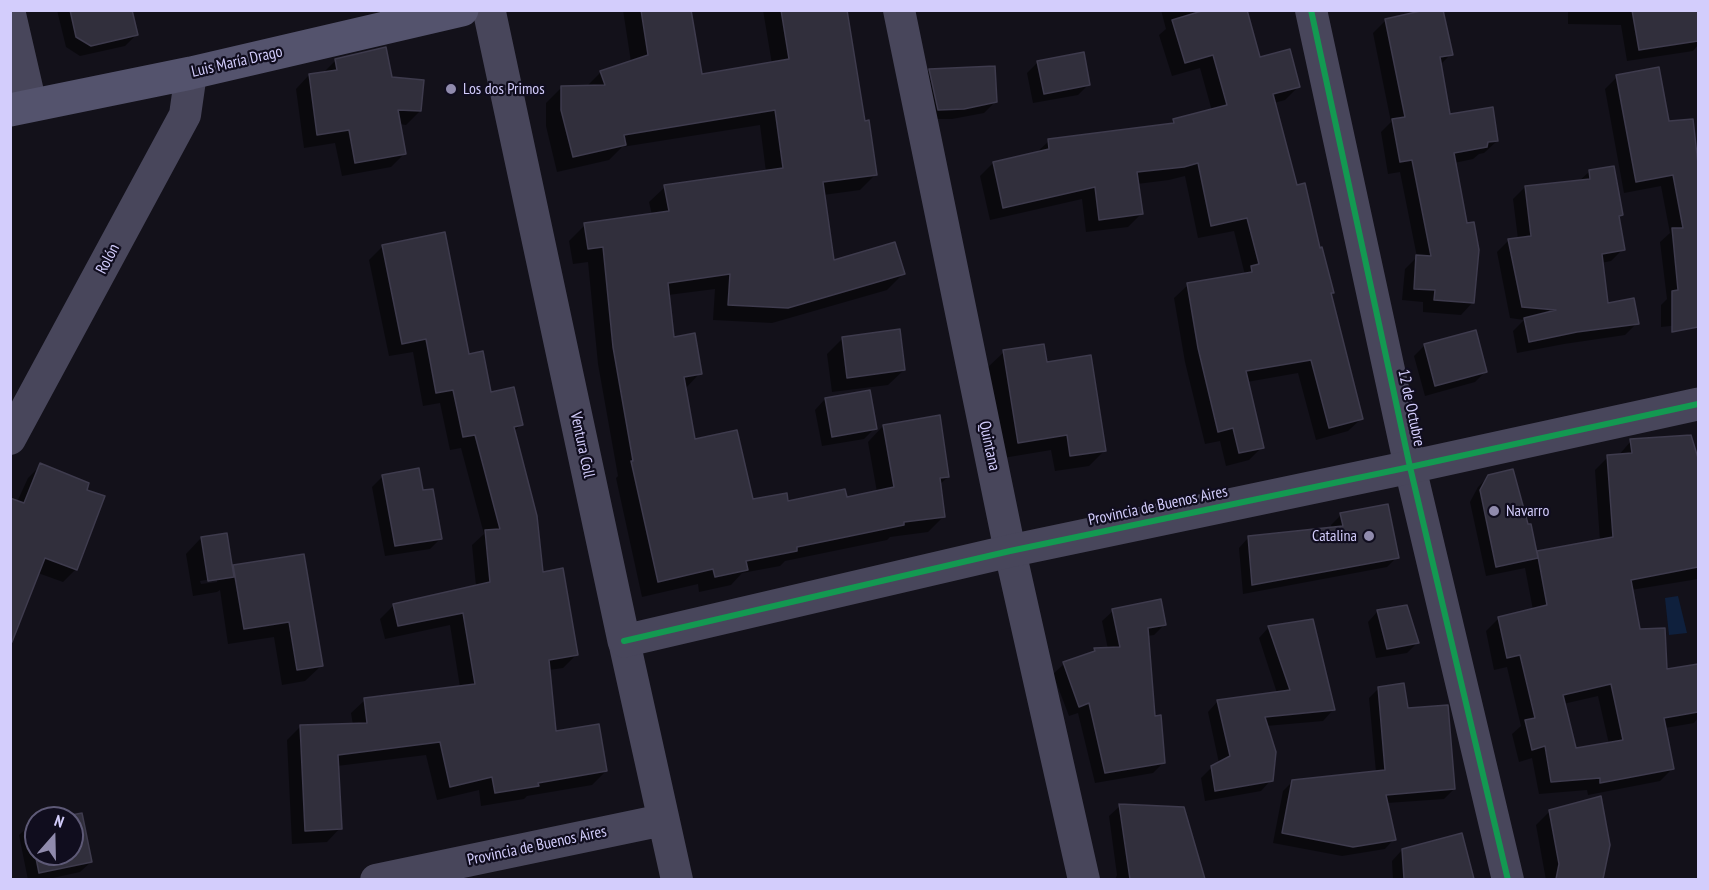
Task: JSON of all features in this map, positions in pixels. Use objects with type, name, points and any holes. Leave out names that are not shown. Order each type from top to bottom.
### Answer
[{"type":"main road","name":"Luis María Drago","points":[[21,107],[190,73],[404,17],[462,10]]},
{"type":"street","name":"Ventura Coll","points":[[489,10],[677,879]]},
{"type":"street","name":"Quintana","points":[[899,10],[1010,551],[1084,879]]},
{"type":"street","name":"12 de Octubre","points":[[1311,10],[1410,467],[1508,879]]},
{"type":"street","points":[[10,14],[21,107]]},
{"type":"street","name":"Rolón","points":[[10,439],[185,116],[190,73]]},
{"type":"street","name":"Provincia de Buenos Aires","points":[[624,641],[1010,551],[1698,404]]},
{"type":"street","name":"Provincia de Buenos Aires","points":[[376,879],[663,820]]},
{"type":"water","points":[[1678,596],[1687,633],[1669,635],[1665,598]]},
{"type":"building","points":[[70,10],[132,10],[138,35],[91,46],[76,37]]},
{"type":"building","points":[[641,10],[691,10],[702,74],[789,59],[781,10],[847,10],[865,121],[869,120],[877,175],[823,182],[834,260],[895,242],[905,274],[788,308],[728,305],[730,274],[668,283],[674,337],[695,333],[702,374],[684,377],[695,439],[737,430],[753,499],[787,493],[788,501],[845,489],[847,497],[894,487],[883,425],[940,415],[949,477],[940,478],[945,517],[904,522],[904,525],[797,547],[797,551],[746,561],[748,570],[715,577],[713,569],[658,582],[631,461],[633,461],[613,347],[603,247],[588,249],[584,223],[669,211],[664,185],[783,168],[775,110],[624,135],[626,145],[573,157],[561,110],[561,86],[605,85],[600,71],[648,55]]},
{"type":"building","points":[[1205,10],[1247,10],[1260,57],[1290,49],[1300,87],[1273,94],[1297,185],[1305,183],[1320,248],[1322,247],[1334,293],[1331,293],[1363,419],[1329,428],[1311,360],[1246,371],[1264,448],[1239,453],[1233,428],[1218,432],[1198,348],[1187,283],[1252,272],[1251,266],[1259,264],[1247,218],[1211,226],[1198,163],[1184,167],[1137,172],[1143,214],[1099,220],[1095,187],[1003,208],[993,162],[1049,149],[1048,139],[1174,123],[1173,119],[1227,105],[1213,55],[1185,63],[1172,20]]},
{"type":"building","points":[[1425,10],[1443,10],[1453,55],[1440,57],[1450,114],[1493,107],[1498,141],[1488,142],[1487,147],[1454,153],[1467,223],[1474,222],[1479,250],[1474,303],[1434,300],[1435,290],[1414,289],[1416,255],[1431,256],[1412,160],[1400,162],[1392,119],[1405,117],[1385,19]]},
{"type":"building","points":[[1632,10],[1698,10],[1698,41],[1639,50]]},
{"type":"building","points":[[386,47],[392,77],[424,80],[421,111],[398,110],[406,154],[355,163],[349,130],[317,135],[309,74],[337,70],[335,59]]},
{"type":"building","points":[[1084,52],[1090,85],[1044,94],[1037,61]]},
{"type":"building","points":[[995,66],[997,102],[964,109],[938,110],[929,69]]},
{"type":"building","points":[[1659,67],[1669,121],[1693,119],[1698,164],[1698,327],[1672,332],[1672,291],[1678,290],[1672,228],[1683,228],[1673,175],[1636,182],[1616,75]]},
{"type":"building","points":[[1614,166],[1623,215],[1619,216],[1625,250],[1602,254],[1608,303],[1634,298],[1639,324],[1577,332],[1529,342],[1524,318],[1556,310],[1522,307],[1508,239],[1531,236],[1525,186],[1590,179],[1589,170]]},
{"type":"building","points":[[445,232],[469,354],[483,351],[491,392],[514,387],[523,425],[514,427],[537,516],[543,572],[563,568],[578,655],[549,660],[556,731],[599,724],[607,771],[495,793],[492,777],[450,787],[440,742],[338,755],[342,829],[305,831],[300,725],[367,723],[364,698],[475,684],[463,613],[398,626],[393,604],[490,582],[485,530],[500,529],[475,435],[463,437],[453,390],[436,393],[426,339],[402,344],[382,245]]},
{"type":"building","points":[[900,329],[905,370],[847,378],[842,337]]},
{"type":"building","points":[[1476,330],[1487,372],[1435,386],[1424,344]]},
{"type":"building","points":[[1044,344],[1047,362],[1091,355],[1106,451],[1070,456],[1067,435],[1018,443],[1003,350]]},
{"type":"building","points":[[870,390],[877,429],[832,437],[825,398]]},
{"type":"building","points":[[1691,435],[1698,458],[1698,567],[1631,580],[1640,629],[1665,628],[1667,669],[1698,664],[1698,712],[1664,718],[1674,769],[1600,783],[1600,778],[1551,782],[1545,746],[1532,750],[1525,720],[1535,718],[1520,655],[1507,658],[1498,617],[1547,605],[1537,551],[1613,537],[1607,455],[1632,453],[1630,439]],"holes":[[[1611,684],[1623,740],[1576,748],[1563,695]]]},
{"type":"building","points":[[40,463],[89,483],[87,490],[105,496],[77,570],[45,558],[12,642],[10,641],[10,498],[24,503]]},
{"type":"building","points":[[419,468],[423,490],[433,489],[442,539],[395,546],[382,475]]},
{"type":"building","points":[[1513,469],[1528,524],[1531,524],[1538,558],[1496,567],[1480,490],[1488,475]]},
{"type":"building","points":[[1388,504],[1399,558],[1252,585],[1248,536],[1343,526],[1340,513]]},
{"type":"building","points":[[227,533],[234,577],[208,581],[201,537]]},
{"type":"building","points":[[304,554],[323,666],[297,670],[289,622],[244,629],[233,565]]},
{"type":"building","points":[[1161,599],[1166,625],[1148,628],[1155,716],[1161,715],[1165,763],[1105,773],[1089,703],[1079,707],[1063,662],[1095,651],[1094,648],[1120,647],[1112,609]]},
{"type":"building","points":[[1407,605],[1419,643],[1387,649],[1377,610]]},
{"type":"building","points":[[1313,619],[1335,710],[1265,717],[1276,752],[1273,781],[1215,791],[1211,766],[1230,756],[1217,700],[1290,690],[1268,626]]},
{"type":"building","points":[[1404,683],[1408,708],[1448,705],[1455,789],[1386,795],[1396,840],[1353,847],[1282,833],[1292,780],[1385,770],[1378,687]]},
{"type":"building","points":[[1601,796],[1610,845],[1603,879],[1556,879],[1559,864],[1549,810]]},
{"type":"building","points":[[1119,804],[1184,807],[1205,879],[1130,879]]},
{"type":"building","points":[[84,823],[92,862],[84,864]]},
{"type":"building","points":[[1462,833],[1474,879],[1404,879],[1402,849]]},
{"type":"building","points":[[38,866],[73,866],[39,873]]},
{"type":"cycle path","points":[[1311,10],[1410,467],[1508,880]]},
{"type":"cycle path","points":[[624,641],[1010,551],[1698,404]]},
{"type":"place","name":"Los dos Primos","points":[[451,89]]},
{"type":"place","name":"Navarro","points":[[1494,511]]},
{"type":"place","name":"Catalina","points":[[1369,536]]}]
